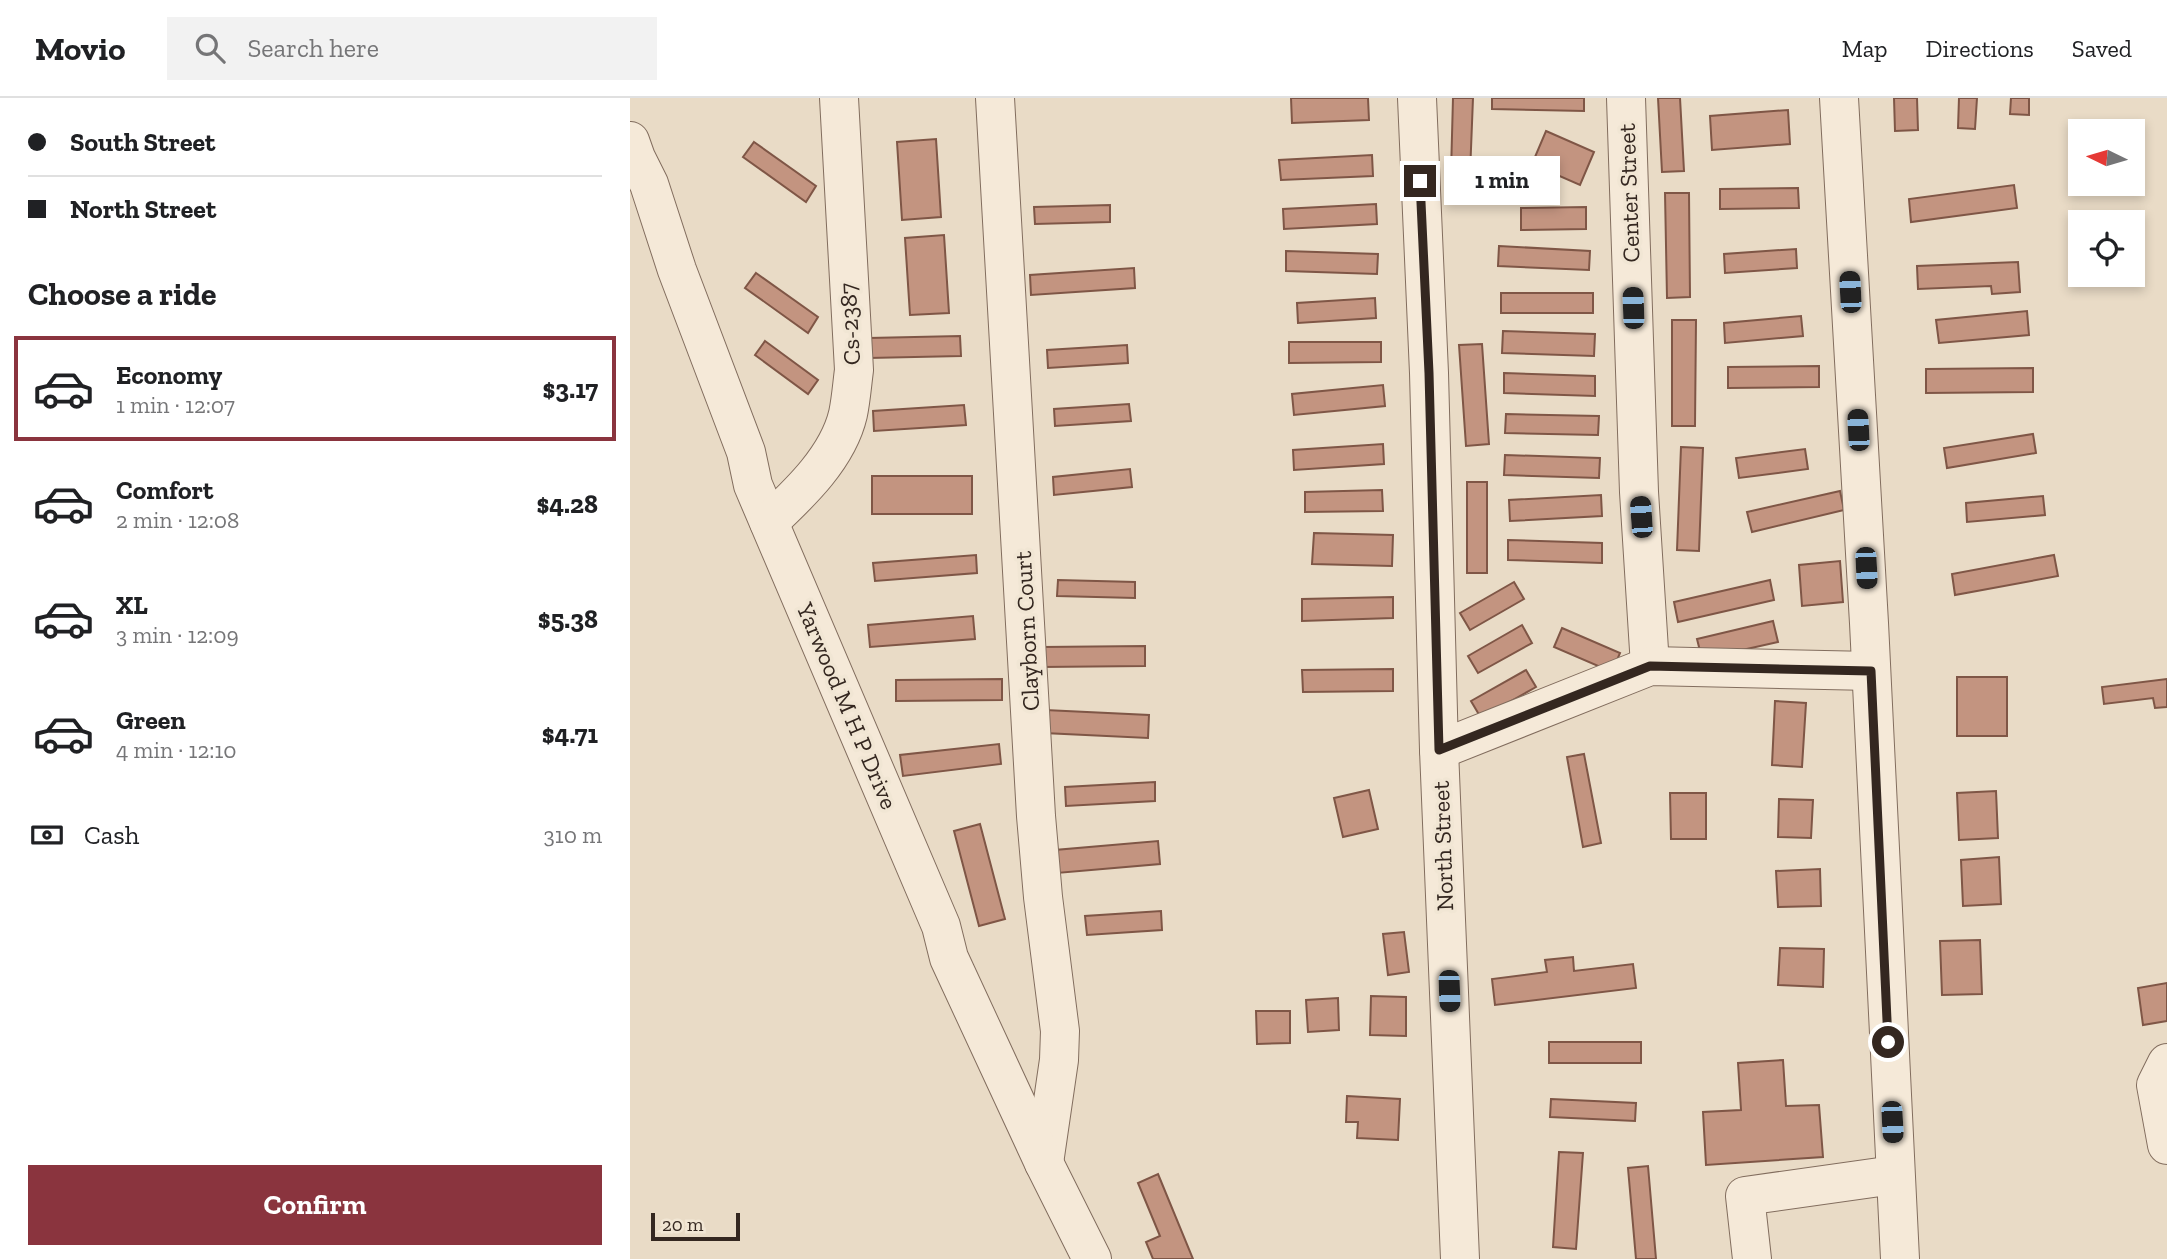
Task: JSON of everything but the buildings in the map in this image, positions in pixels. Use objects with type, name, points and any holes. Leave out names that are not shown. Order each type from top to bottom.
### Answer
[{"type":"street","name":"Cs-2387","points":[[769,522],[794,498],[829,455],[848,414],[854,370],[839,98]]},
{"type":"street","name":"Clayborn Court","points":[[995,98],[1036,816],[1060,1031],[1059,1060],[1044,1163]]},
{"type":"street","name":"North Street","points":[[1417,98],[1430,387],[1439,750],[1461,1259]]},
{"type":"street","name":"Center Street","points":[[1626,98],[1639,492],[1650,666]]},
{"type":"street","points":[[1839,98],[1900,1259]]},
{"type":"street","name":"Yarwood M H P Drive","points":[[630,141],[649,184],[677,270],[746,452],[753,485],[941,926],[949,958],[1044,1163],[1092,1259]]},
{"type":"street","points":[[1439,750],[1650,666],[1871,671]]},
{"type":"street","points":[[2166,1135],[2156,1085],[2167,1063]]},
{"type":"street","points":[[1752,1259],[1745,1196],[1894,1175]]},
{"type":"route","points":[[1420,181],[1429,373],[1439,750],[1650,666],[1871,671],[1888,1042]]}]
